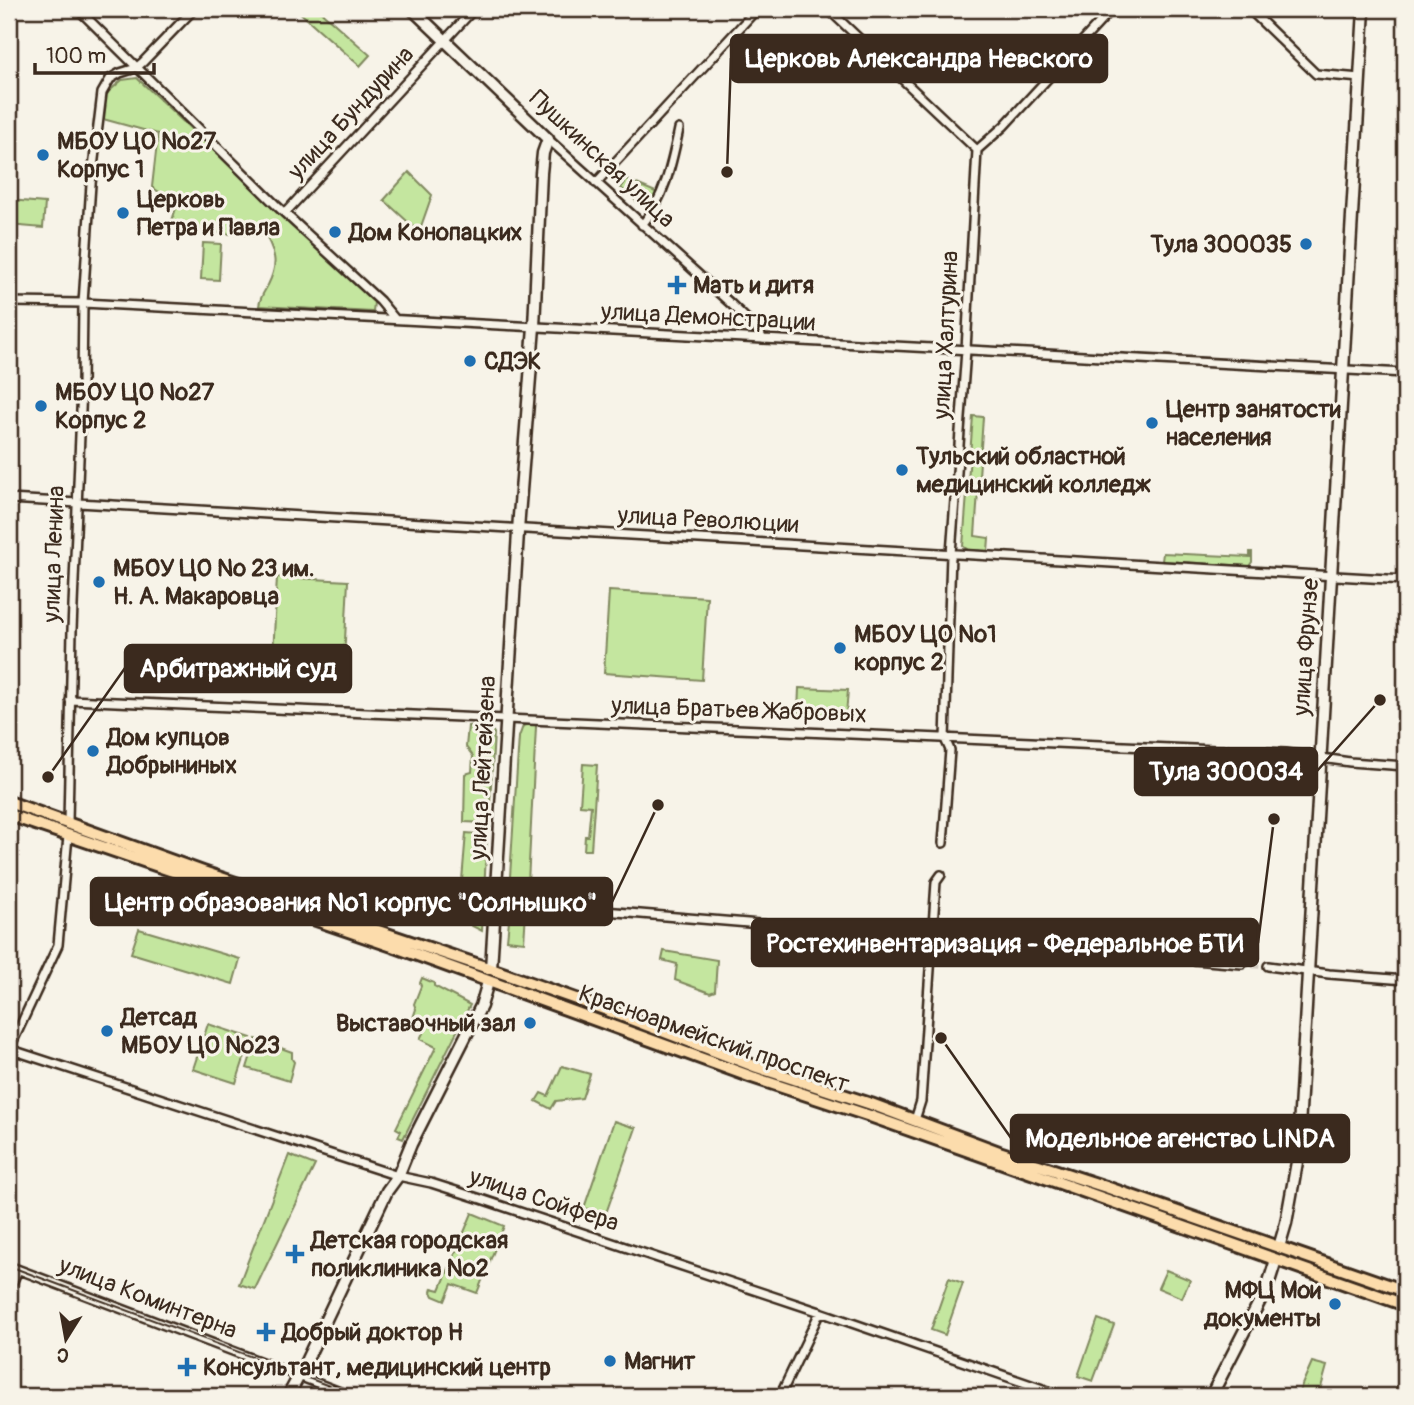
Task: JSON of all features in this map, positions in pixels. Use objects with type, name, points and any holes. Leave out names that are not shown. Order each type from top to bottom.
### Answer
[{"type":"main road","name":"Красноармейский проспект","points":[[9,802],[203,872],[607,1010],[757,1067],[915,1120],[999,1152],[1405,1291]]},
{"type":"main road","name":"Красноармейский проспект","points":[[9,815],[398,948],[752,1077],[1405,1305]]},
{"type":"main road","name":"улица Ленина","points":[[68,823],[68,836]]},
{"type":"main road","name":"улица Лейтейзена","points":[[488,982],[491,969]]},
{"type":"main road","name":"улица Фрунзе","points":[[1276,1260],[1279,1247]]},
{"type":"street","points":[[78,9],[285,213],[380,301],[395,319]]},
{"type":"street","name":"улица Ленина","points":[[68,823],[83,303],[91,184],[102,93],[110,79],[144,62],[194,9]]},
{"type":"street","name":"Пушкинская улица","points":[[412,9],[548,139],[747,319],[763,339]]},
{"type":"street","name":"улица Бундурина","points":[[285,213],[474,9]]},
{"type":"street","points":[[596,183],[757,9]]},
{"type":"street","points":[[828,9],[977,150],[1004,126],[1112,9]]},
{"type":"street","points":[[1250,9],[1316,75],[1360,78]]},
{"type":"street","name":"улица Фрунзе","points":[[1279,1247],[1297,1163],[1364,9]]},
{"type":"street","points":[[642,225],[663,189],[673,161],[679,129]]},
{"type":"street","name":"улица Лейтейзена","points":[[491,969],[518,528],[534,327],[541,173],[548,139]]},
{"type":"street","name":"улица Халтурина","points":[[943,843],[950,750],[945,739],[951,554],[977,150]]},
{"type":"street","name":"улица Демонстрации","points":[[9,302],[83,303],[1405,373]]},
{"type":"street","name":"улица Революции","points":[[9,499],[1405,580]]},
{"type":"street","name":"улица Братьев Жабровых","points":[[70,700],[1286,753],[1405,766]]},
{"type":"street","name":"улица Ленина","points":[[9,1050],[58,945],[68,836]]},
{"type":"street","points":[[915,1120],[921,1101],[936,882],[941,875]]},
{"type":"street","points":[[496,902],[1242,964]]},
{"type":"street","points":[[1268,966],[1405,980]]},
{"type":"street","name":"улица Лейтейзена","points":[[288,1396],[387,1191],[398,1176],[411,1144],[481,1006],[488,982]]},
{"type":"street","name":"улица Сойфера","points":[[9,1050],[398,1176],[481,1199],[1063,1396]]},
{"type":"street","name":"улица Фрунзе","points":[[1211,1396],[1268,1285],[1276,1260]]},
{"type":"street","name":"улица Коминтерна","points":[[9,1266],[351,1396]]},
{"type":"street","points":[[9,1290],[19,1270]]},
{"type":"street","points":[[780,1396],[820,1312]]},
{"type":"green space","points":[[296,9],[318,9],[370,55],[360,66]]},
{"type":"green space","points":[[137,78],[374,302],[373,312],[259,306],[274,266],[274,255],[266,236],[169,230],[177,205],[152,187],[158,134],[103,119],[106,94],[122,80]]},
{"type":"green space","points":[[409,172],[432,195],[419,232],[384,200]]},
{"type":"green space","points":[[627,180],[658,193],[648,211],[621,188]]},
{"type":"green space","points":[[9,200],[45,203],[43,228],[9,225]]},
{"type":"green space","points":[[203,243],[221,244],[219,280],[201,279]]},
{"type":"green space","points":[[973,416],[983,417],[975,536],[989,538],[988,551],[968,550],[963,546]]},
{"type":"green space","points":[[1250,552],[1252,562],[1249,566],[1162,561],[1163,553],[1250,557]]},
{"type":"green space","points":[[277,577],[348,581],[344,660],[273,656]]},
{"type":"green space","points":[[609,591],[707,597],[702,680],[604,673]]},
{"type":"green space","points":[[799,688],[848,690],[846,715],[798,713]]},
{"type":"green space","points":[[528,724],[536,727],[527,902],[512,898],[509,892],[519,737],[523,726]]},
{"type":"green space","points":[[468,726],[489,726],[494,733],[489,820],[486,823],[464,822],[465,774],[472,772],[473,756],[466,747]]},
{"type":"green space","points":[[583,764],[597,765],[591,850],[584,850],[591,806],[580,805]]},
{"type":"green space","points":[[466,833],[487,835],[482,931],[472,926],[473,894],[461,892]]},
{"type":"green space","points":[[510,910],[526,912],[524,942],[507,940]]},
{"type":"green space","points":[[139,929],[240,959],[233,984],[131,953]]},
{"type":"green space","points":[[664,951],[717,960],[715,991],[710,993],[675,980],[677,964],[662,960]]},
{"type":"green space","points":[[422,978],[470,1005],[403,1139],[398,1137],[401,1131],[396,1128],[436,1047],[420,1039],[426,1027],[412,1021]]},
{"type":"green space","points":[[208,1024],[251,1038],[236,1083],[193,1069]]},
{"type":"green space","points":[[256,1039],[292,1052],[294,1062],[289,1081],[247,1068]]},
{"type":"green space","points":[[562,1066],[590,1074],[582,1098],[556,1101],[551,1109],[536,1101],[541,1093],[548,1096]]},
{"type":"green space","points":[[614,1121],[636,1128],[605,1216],[584,1208]]},
{"type":"green space","points":[[289,1155],[315,1165],[255,1289],[239,1284]]},
{"type":"green space","points":[[472,1213],[504,1226],[477,1293],[452,1284],[445,1301],[433,1296],[432,1288],[440,1290]]},
{"type":"green space","points":[[1166,1270],[1190,1280],[1182,1298],[1158,1288]]},
{"type":"green space","points":[[949,1278],[963,1283],[945,1335],[931,1330]]},
{"type":"green space","points":[[1098,1319],[1114,1325],[1093,1381],[1078,1376]]},
{"type":"green space","points":[[1312,1362],[1327,1366],[1320,1391],[1336,1396],[1297,1396]]},
{"type":"tunnel","points":[[1242,964],[1268,966]]},
{"type":"tram line","points":[[9,1266],[356,1396]]},
{"type":"place","name":"МБОУ ЦО №27 Корпус 1","points":[[43,155]]},
{"type":"place","name":"Церковь Александра Невского","points":[[727,172]]},
{"type":"place","name":"Церковь Петра и Павла","points":[[123,213]]},
{"type":"place","name":"Дом Конопацких","points":[[335,232]]},
{"type":"place","name":"Тула 300035","points":[[1306,244]]},
{"type":"place","name":"Мать и дитя","points":[[677,285]]},
{"type":"place","name":"СДЭК","points":[[470,361]]},
{"type":"place","name":"МБОУ ЦО №27 Корпус 2","points":[[41,406]]},
{"type":"place","name":"Центр занятости населения","points":[[1152,423]]},
{"type":"place","name":"Тульский областной медицинский колледж","points":[[902,470]]},
{"type":"place","name":"МБОУ ЦО № 23 им. Н. А. Макаровца","points":[[99,582]]},
{"type":"place","name":"МБОУ ЦО №1 корпус 2","points":[[840,648]]},
{"type":"place","name":"Тула 300034","points":[[1380,700]]},
{"type":"place","name":"Дом купцов Добрыниных","points":[[93,751]]},
{"type":"place","name":"Арбитражный суд","points":[[48,777]]},
{"type":"place","name":"Центр образования №1 корпус \"Солнышко\"","points":[[658,805]]},
{"type":"place","name":"Ростехинвентаризация - Федеральное БТИ","points":[[1274,819]]},
{"type":"place","name":"Выставочный зал","points":[[530,1023]]},
{"type":"place","name":"Детсад МБОУ ЦО №23","points":[[107,1031]]},
{"type":"place","name":"Модельное агенство LINDA","points":[[941,1038]]},
{"type":"place","name":"Детская городская поликлиника №2","points":[[295,1254]]},
{"type":"place","name":"МФЦ Мои документы","points":[[1335,1304]]},
{"type":"place","name":"Добрый доктор Н","points":[[266,1332]]},
{"type":"place","name":"Магнит","points":[[610,1361]]},
{"type":"place","name":"Консультант, медицинский центр","points":[[187,1367]]}]
